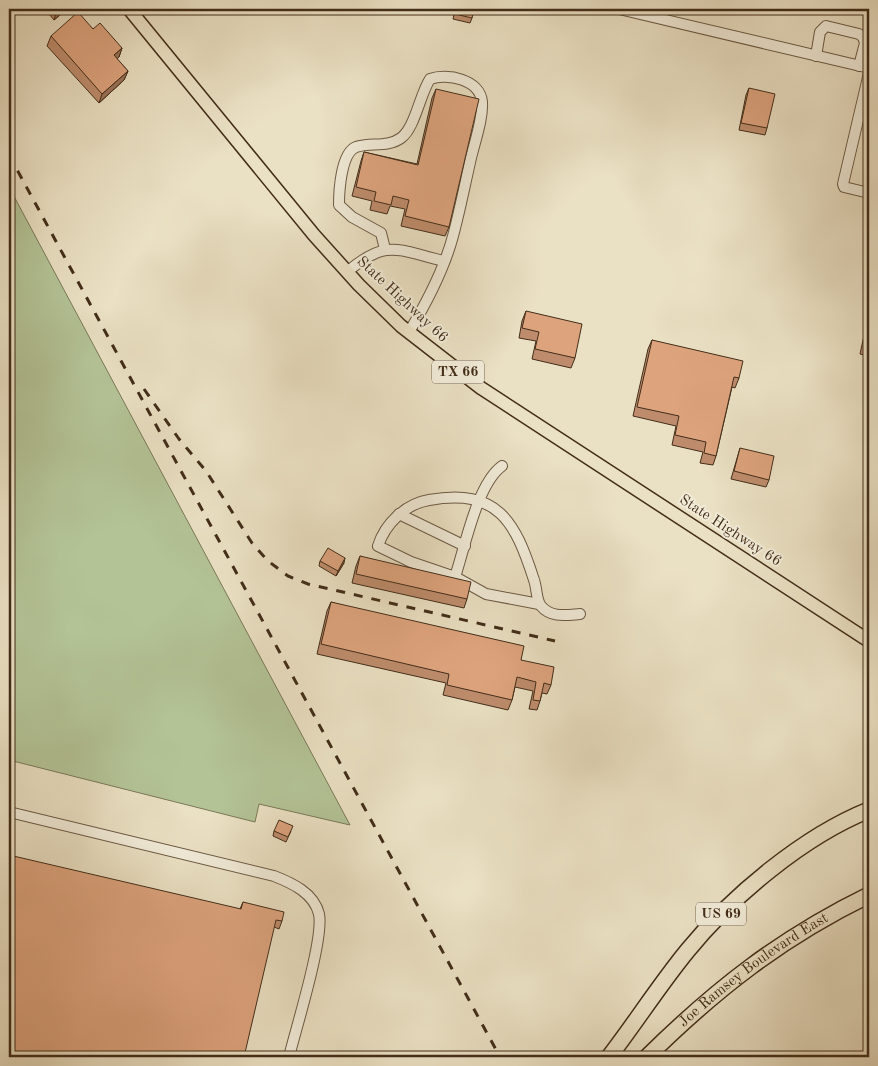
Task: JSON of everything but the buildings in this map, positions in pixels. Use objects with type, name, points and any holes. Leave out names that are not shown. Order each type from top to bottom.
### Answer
[{"type":"highway","name":"US 69","points":[[609,1057],[688,950],[720,915],[759,880],[806,844],[869,810]]},
{"type":"highway","name":"Joe Ramsey Boulevard East","points":[[646,1057],[713,995],[766,954],[829,914],[869,895]]},
{"type":"highway","points":[[766,954],[869,905]]},
{"type":"main road","name":"State Highway 66","points":[[129,9],[314,235],[347,272],[409,332],[481,388],[869,641]]},
{"type":"street","points":[[619,9],[816,56],[864,67],[865,43],[863,37],[859,34],[826,26],[820,32],[816,56]]},
{"type":"street","points":[[869,73],[843,184],[844,187],[869,193]]},
{"type":"street","points":[[385,249],[381,233],[352,217],[339,205],[339,190],[344,164],[348,155],[355,148],[392,143],[403,137],[411,124],[430,79],[450,76],[472,86],[479,92],[482,102],[453,237],[427,302],[409,332]]},
{"type":"street","points":[[347,272],[367,255],[385,249],[444,261]]},
{"type":"street","points":[[455,577],[480,499],[493,472],[502,466]]},
{"type":"street","points":[[539,604],[486,594],[455,577],[411,562],[378,546],[383,532],[399,514],[422,501],[443,497],[480,499],[496,509],[518,536],[535,583],[539,604],[545,611],[557,616],[580,614]]},
{"type":"street","points":[[399,514],[465,546]]},
{"type":"street","points":[[9,812],[274,876],[297,885],[310,898],[319,914],[319,935],[290,1057]]},
{"type":"green space","points":[[9,187],[350,825],[259,804],[255,822],[9,760]]},
{"type":"railway","points":[[9,155],[500,1057]]},
{"type":"railway","points":[[144,389],[179,439],[206,471],[252,543],[268,561],[288,576],[308,584],[555,641]]}]
